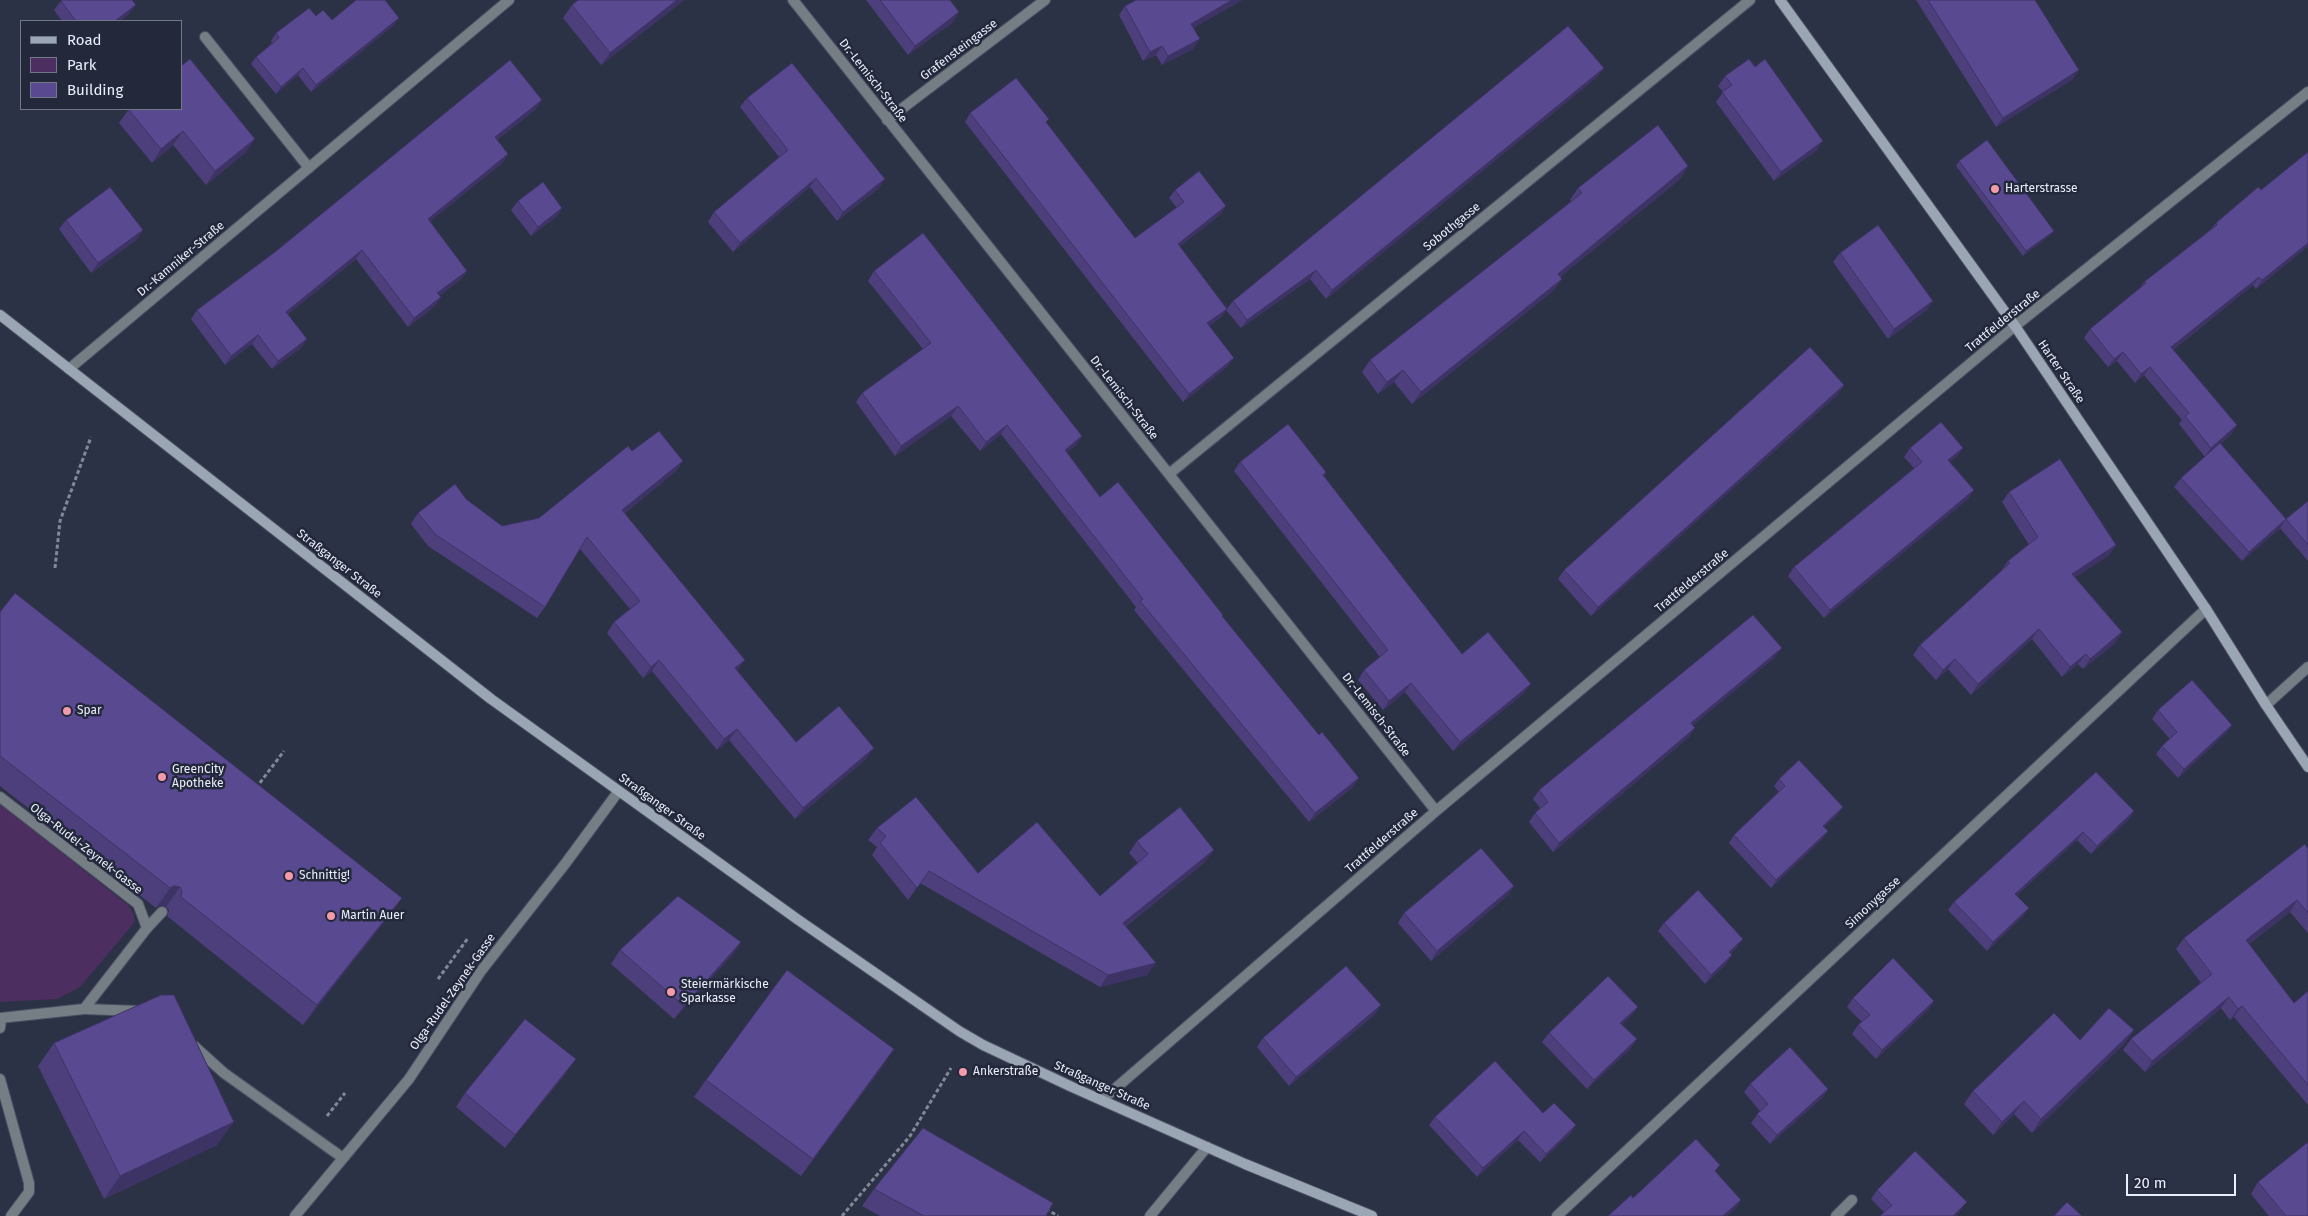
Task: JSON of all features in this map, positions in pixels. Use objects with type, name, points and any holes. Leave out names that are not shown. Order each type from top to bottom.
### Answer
[{"type":"street","name":"Dr.-Kamniker-Straße","points":[[69,369],[509,0]]},
{"type":"street","name":"Dr.-Lemisch-Straße","points":[[793,0],[1436,811]]},
{"type":"street","name":"Grafensteingasse","points":[[888,120],[1045,0]]},
{"type":"street","name":"Sobothgasse","points":[[1169,474],[1750,0]]},
{"type":"street","name":"Harter Straße","points":[[1780,0],[2015,326],[2206,609],[2266,705],[2308,767]]},
{"type":"street","points":[[205,37],[309,168]]},
{"type":"street","name":"Trattfelderstraße","points":[[1102,1100],[1436,811],[2015,326],[2308,92]]},
{"type":"street","name":"Straßganger Straße","points":[[0,315],[484,693],[618,792],[959,1031],[1013,1060],[1102,1100],[1207,1147],[1372,1216]]},
{"type":"street","name":"Simonygasse","points":[[1557,1216],[2206,609]]},
{"type":"street","points":[[2266,705],[2308,667]]},
{"type":"street","name":"Olga-Rudel-Zeynek-Gasse","points":[[296,1216],[408,1079],[480,971],[565,864],[618,792]]},
{"type":"street","name":"Olga-Rudel-Zeynek-Gasse","points":[[0,797],[138,904],[147,928]]},
{"type":"street","points":[[84,1009],[147,928],[162,912]]},
{"type":"street","points":[[0,1022],[84,1009],[148,1011]]},
{"type":"street","points":[[188,1040],[224,1073],[343,1158]]},
{"type":"street","points":[[0,1079],[29,1183],[29,1192],[11,1216]]},
{"type":"street","points":[[1150,1216],[1207,1147]]},
{"type":"street","points":[[1836,1216],[1852,1200]]},
{"type":"path","points":[[55,568],[60,521],[91,437]]},
{"type":"path","points":[[256,789],[284,751]]},
{"type":"path","points":[[438,979],[468,938]]},
{"type":"path","points":[[842,1216],[910,1136],[950,1068]]},
{"type":"path","points":[[910,1136],[918,1141]]},
{"type":"path","points":[[1044,1208],[1058,1216]]},
{"type":"green space","points":[[0,804],[128,905],[134,915],[135,921],[129,929],[80,987],[57,999],[0,1002]]},
{"type":"building","points":[[132,0],[136,5],[116,20],[75,20],[61,1]]},
{"type":"building","points":[[356,0],[385,0],[399,18],[316,85],[303,68],[281,87],[256,57],[279,38],[276,33],[309,8],[316,16],[323,10],[332,20]]},
{"type":"building","points":[[578,0],[677,0],[610,53],[572,5]]},
{"type":"building","points":[[880,0],[950,0],[959,12],[915,46]]},
{"type":"building","points":[[1136,0],[1232,0],[1191,24],[1200,39],[1168,56],[1162,46],[1150,52],[1125,6]]},
{"type":"building","points":[[1928,0],[2035,0],[2079,70],[2003,118]]},
{"type":"building","points":[[1568,26],[1604,68],[1332,290],[1316,270],[1247,320],[1233,301]]},
{"type":"building","points":[[190,59],[255,139],[215,171],[183,131],[161,149],[129,110],[182,110],[182,65]]},
{"type":"building","points":[[1749,59],[1755,67],[1765,59],[1823,141],[1781,172],[1722,92],[1732,85],[1725,76]]},
{"type":"building","points":[[510,60],[542,100],[495,137],[508,154],[428,219],[467,271],[437,293],[441,297],[414,318],[362,250],[286,312],[307,339],[278,361],[258,335],[231,356],[197,310],[275,252]]},
{"type":"building","points":[[792,63],[885,179],[843,212],[816,178],[740,243],[714,212],[788,150],[747,98]]},
{"type":"building","points":[[1016,78],[1049,119],[1046,122],[1135,238],[1184,202],[1175,190],[1199,171],[1226,206],[1178,244],[1227,309],[1207,323],[1234,358],[1189,394],[970,113]]},
{"type":"building","points":[[1658,125],[1688,166],[1558,274],[1562,279],[1421,392],[1403,370],[1387,382],[1370,360],[1582,193],[1578,188]]},
{"type":"building","name":"Harterstrasse","points":[[1987,140],[2054,231],[2026,251],[1959,161]]},
{"type":"building","points":[[2308,152],[2308,243],[2262,280],[2259,277],[2171,347],[2237,425],[2211,448],[2185,416],[2189,413],[2150,367],[2141,374],[2123,352],[2114,359],[2090,329],[2146,283],[2144,282],[2217,225],[2216,223],[2258,187],[2261,190]]},
{"type":"building","points":[[543,182],[562,208],[538,227],[518,201]]},
{"type":"building","points":[[110,187],[143,230],[98,263],[66,220]]},
{"type":"building","points":[[1878,225],[1933,301],[1894,329],[1840,253]]},
{"type":"building","points":[[923,233],[1082,436],[1065,450],[1100,497],[1118,482],[1222,616],[1319,735],[1322,732],[1359,778],[1315,813],[1140,601],[1143,599],[1007,425],[986,442],[958,406],[901,446],[862,393],[931,343],[874,271]]},
{"type":"building","points":[[1810,347],[1844,385],[1598,607],[1564,570]]},
{"type":"building","points":[[1941,422],[1963,448],[1948,460],[1974,490],[1830,610],[1794,567],[1922,462],[1910,448]]},
{"type":"building","points":[[1288,424],[1326,472],[1323,475],[1462,654],[1488,632],[1531,684],[1460,742],[1411,683],[1389,701],[1364,670],[1388,650],[1240,462]]},
{"type":"building","points":[[659,431],[683,461],[622,510],[745,660],[735,668],[796,742],[839,706],[874,748],[803,808],[737,729],[724,739],[659,660],[651,667],[614,622],[640,601],[587,537],[545,607],[436,535],[418,513],[455,484],[466,499],[502,526],[539,518],[628,446],[632,451]]},
{"type":"building","points":[[2220,443],[2286,519],[2249,552],[2181,478]]},
{"type":"building","points":[[2060,459],[2116,545],[2072,574],[2122,632],[2090,659],[2086,654],[2070,667],[2039,629],[1978,684],[1955,659],[1943,670],[1920,645],[2010,563],[2008,561],[2038,537],[2009,492]]},
{"type":"building","points":[[2308,501],[2308,545],[2286,519]]},
{"type":"building","points":[[15,593],[402,898],[317,1005],[181,897],[182,891],[180,887],[174,886],[170,888],[0,756],[0,612]]},
{"type":"building","points":[[1753,615],[1782,648],[1691,723],[1695,728],[1559,843],[1535,813],[1548,802],[1539,790]]},
{"type":"building","points":[[2192,680],[2232,725],[2184,769],[2162,746],[2177,732],[2158,710]]},
{"type":"building","points":[[1799,760],[1843,807],[1823,826],[1828,831],[1776,880],[1734,835],[1785,786],[1779,779]]},
{"type":"building","points":[[2096,772],[2134,811],[2097,846],[2083,832],[2015,894],[2029,908],[1993,942],[1954,902]]},
{"type":"building","points":[[916,797],[978,873],[1037,822],[1100,896],[1148,854],[1137,841],[1180,807],[1214,850],[1123,923],[1156,963],[1108,975],[929,871],[917,888],[880,843],[886,836],[877,828]]},
{"type":"building","points":[[2305,844],[2308,849],[2308,913],[2297,900],[2246,940],[2294,1003],[2308,991],[2308,1085],[2242,1006],[2238,1009],[2229,997],[2152,1061],[2131,1039],[2212,974],[2184,938]]},
{"type":"building","points":[[1481,848],[1514,886],[1437,951],[1404,913]]},
{"type":"building","points":[[1698,890],[1743,939],[1729,952],[1732,955],[1711,975],[1664,923]]},
{"type":"building","name":"Steiermärkische Sparkasse","points":[[678,896],[741,942],[684,1006],[620,950]]},
{"type":"building","points":[[1893,958],[1934,1001],[1882,1050],[1858,1025],[1870,1015],[1853,998]]},
{"type":"building","points":[[1346,966],[1381,1005],[1296,1077],[1263,1038]]},
{"type":"building","points":[[787,970],[894,1049],[813,1159],[706,1080]]},
{"type":"building","points":[[1608,976],[1638,1007],[1620,1023],[1637,1039],[1594,1080],[1549,1033]]},
{"type":"building","points":[[161,995],[174,995],[234,1122],[120,1176],[54,1043]]},
{"type":"building","points":[[2109,1008],[2134,1030],[2041,1119],[2024,1101],[2002,1122],[1973,1091],[2054,1013],[2080,1040]]},
{"type":"building","points":[[525,1019],[576,1059],[515,1135],[465,1093]]},
{"type":"building","points":[[1790,1047],[1828,1089],[1777,1135],[1757,1114],[1768,1104],[1750,1084]]},
{"type":"building","points":[[1495,1061],[1543,1113],[1554,1103],[1576,1125],[1546,1154],[1524,1131],[1483,1168],[1435,1117]]},
{"type":"building","points":[[923,1128],[1053,1203],[1046,1216],[924,1216],[874,1189]]},
{"type":"building","points":[[1696,1139],[1720,1165],[1715,1171],[1741,1200],[1723,1216],[1608,1216],[1631,1195],[1633,1198]]},
{"type":"building","points":[[2308,1142],[2308,1216],[2286,1216],[2258,1182]]},
{"type":"building","points":[[1915,1151],[1967,1202],[1953,1216],[1880,1216],[1892,1205],[1877,1190]]},
{"type":"building","points":[[2067,1202],[2082,1216],[2054,1216]]},
{"type":"place","name":"Harterstrasse","points":[[1995,189]]},
{"type":"place","name":"Spar","points":[[67,711]]},
{"type":"place","name":"GreenCity Apotheke","points":[[162,777]]},
{"type":"place","name":"Schnittig!","points":[[289,876]]},
{"type":"place","name":"Martin Auer","points":[[331,916]]},
{"type":"place","name":"Steiermärkische Sparkasse","points":[[671,992]]},
{"type":"place","name":"Ankerstraße","points":[[963,1072]]}]
